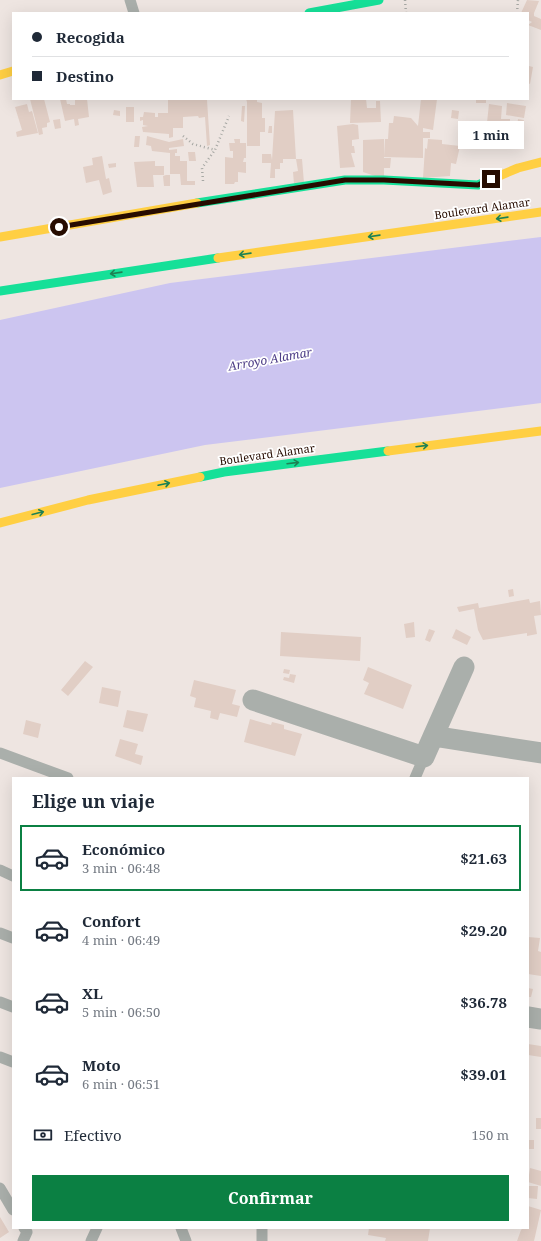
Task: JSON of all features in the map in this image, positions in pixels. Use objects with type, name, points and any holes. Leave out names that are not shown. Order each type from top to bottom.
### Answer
[{"type":"main road","points":[[314,12],[379,0]]},
{"type":"main road","points":[[0,75],[12,71]]},
{"type":"main road","points":[[0,237],[345,180],[384,180],[478,185],[518,168],[541,162]]},
{"type":"main road","name":"Boulevard Alamar","points":[[0,291],[25,286],[541,212]]},
{"type":"main road","points":[[0,284],[25,286]]},
{"type":"main road","name":"Boulevard Alamar","points":[[0,523],[88,500],[224,472],[541,431]]},
{"type":"street","points":[[253,700],[424,757],[464,667]]},
{"type":"street","points":[[433,736],[541,753]]},
{"type":"street","points":[[529,1017],[541,1019]]},
{"type":"lane","points":[[130,0],[134,12]]},
{"type":"lane","points":[[0,753],[65,777]]},
{"type":"lane","points":[[415,777],[424,757]]},
{"type":"lane","points":[[0,870],[12,876]]},
{"type":"lane","points":[[0,933],[12,938]]},
{"type":"lane","points":[[0,1002],[12,1007]]},
{"type":"lane","points":[[0,1057],[12,1062]]},
{"type":"lane","points":[[0,1188],[12,1208]]},
{"type":"lane","points":[[23,1241],[27,1232],[25,1229]]},
{"type":"lane","points":[[91,1241],[97,1229]]},
{"type":"lane","points":[[181,1229],[186,1241]]},
{"type":"lane","points":[[262,1229],[262,1241]]},
{"type":"path","points":[[405,0],[406,12]]},
{"type":"path","points":[[517,12],[518,0]]},
{"type":"path","points":[[205,202],[202,168],[215,150],[229,116]]},
{"type":"path","points":[[182,136],[194,144],[215,150]]},
{"type":"water","name":"Arroyo Alamar","points":[[541,237],[541,403],[205,445],[0,488],[0,320],[170,283]]},
{"type":"building","points":[[527,0],[539,1],[534,16],[541,19],[541,30],[529,25],[532,22],[529,20],[529,12],[521,12]]},
{"type":"building","points":[[529,66],[533,67],[529,84]]},
{"type":"building","points":[[30,100],[44,100],[50,122],[47,123],[47,127],[42,128],[43,134],[39,135]]},
{"type":"building","points":[[60,100],[66,100],[67,104],[75,105],[75,100],[87,100],[89,117],[78,119],[79,125],[75,126],[74,119],[65,121]]},
{"type":"building","points":[[168,100],[207,100],[210,145],[207,146],[205,117],[183,117],[183,128],[173,128],[173,137],[169,138],[169,134],[143,132],[142,127],[148,126],[143,125],[143,120],[140,121],[140,117],[143,117],[144,112],[155,113],[155,117],[158,117],[158,113],[168,113]]},
{"type":"building","points":[[246,100],[257,100],[257,102],[262,103],[262,118],[265,118],[265,132],[260,132],[260,146],[247,146]]},
{"type":"building","points":[[351,100],[366,100],[367,108],[376,108],[376,101],[380,101],[381,122],[350,123]]},
{"type":"building","points":[[421,100],[437,100],[433,130],[423,128],[423,132],[430,132],[430,138],[423,138],[423,158],[384,157],[385,139],[388,139],[389,123],[393,123],[394,116],[411,118],[418,126]]},
{"type":"building","points":[[476,100],[486,100],[486,103],[476,103]]},
{"type":"building","points":[[507,103],[526,106],[524,118],[506,115]]},
{"type":"building","points":[[27,104],[29,112],[32,111],[38,133],[17,137],[16,132],[22,130],[15,107]]},
{"type":"building","points":[[489,104],[502,106],[501,119],[510,119],[509,142],[485,141]]},
{"type":"building","points":[[242,106],[245,106],[244,122],[241,121]]},
{"type":"building","points":[[126,107],[134,107],[134,122],[126,122]]},
{"type":"building","points":[[114,110],[120,111],[120,116],[113,115]]},
{"type":"building","points":[[293,110],[296,159],[283,159],[283,163],[280,163],[280,169],[275,169],[275,178],[270,178],[271,163],[262,163],[262,154],[271,154],[272,160],[275,111]]},
{"type":"building","points":[[452,110],[459,111],[458,119],[451,118]]},
{"type":"building","points":[[60,119],[61,128],[55,129],[53,120]]},
{"type":"building","points":[[518,119],[524,120],[522,127],[517,125]]},
{"type":"building","points":[[353,124],[358,125],[359,139],[352,140],[352,146],[354,146],[355,153],[351,153],[355,167],[340,168],[337,126]]},
{"type":"building","points":[[269,126],[272,126],[272,133],[268,133]]},
{"type":"building","points":[[135,136],[140,136],[139,147],[134,147]]},
{"type":"building","points":[[147,136],[169,142],[183,139],[184,146],[169,148],[169,150],[177,149],[175,156],[180,156],[180,161],[187,161],[187,181],[195,181],[195,185],[181,185],[180,174],[170,174],[170,153],[152,151],[151,146],[146,145]]},
{"type":"building","points":[[234,139],[240,139],[240,143],[246,143],[246,158],[244,158],[243,162],[246,162],[246,173],[238,172],[238,182],[235,182],[234,184],[225,184],[225,157],[233,158],[233,151],[230,151],[229,143],[235,143]]},
{"type":"building","points":[[384,139],[384,158],[391,158],[390,168],[384,168],[384,179],[363,172],[363,140]]},
{"type":"building","points":[[428,139],[442,140],[442,144],[460,146],[456,164],[451,163],[450,176],[423,178],[425,148],[427,149]]},
{"type":"building","points":[[188,152],[195,152],[196,161],[189,161]]},
{"type":"building","points":[[102,156],[106,179],[109,178],[112,192],[103,195],[99,180],[86,183],[83,167],[93,165],[92,158]]},
{"type":"building","points":[[296,159],[302,159],[304,183],[294,184],[293,172],[298,171]]},
{"type":"building","points":[[155,161],[155,166],[164,166],[164,175],[153,175],[154,187],[137,187],[134,162]]},
{"type":"building","points":[[116,163],[116,167],[109,168],[108,164]]},
{"type":"building","points":[[170,175],[170,186],[164,186],[163,176]]},
{"type":"building","points":[[513,589],[514,596],[509,597],[508,590]]},
{"type":"building","points":[[529,599],[530,603],[540,601],[541,615],[534,616],[537,634],[527,636],[527,633],[483,640],[478,630],[474,609],[459,612],[457,607],[478,603],[479,608]]},
{"type":"building","points":[[414,622],[415,637],[406,638],[404,624]]},
{"type":"building","points":[[429,629],[435,631],[430,642],[425,640]]},
{"type":"building","points":[[456,629],[471,637],[467,645],[452,638]]},
{"type":"building","points":[[281,632],[361,637],[360,661],[280,656]]},
{"type":"building","points":[[85,661],[93,667],[68,696],[61,690]]},
{"type":"building","points":[[368,667],[412,685],[403,709],[364,694],[369,683],[363,680]]},
{"type":"building","points":[[284,669],[290,670],[289,674],[283,673]]},
{"type":"building","points":[[290,674],[296,675],[294,683],[283,680],[284,677],[289,678]]},
{"type":"building","points":[[194,680],[236,690],[232,704],[240,706],[237,717],[220,713],[218,720],[210,718],[211,711],[194,707],[196,698],[190,696]]},
{"type":"building","points":[[102,687],[121,691],[118,707],[99,703]]},
{"type":"building","points":[[127,710],[148,714],[143,732],[123,727]]},
{"type":"building","points":[[250,719],[271,725],[272,722],[284,725],[284,729],[302,734],[295,756],[244,742]]},
{"type":"building","points":[[26,720],[41,724],[38,738],[23,734]]},
{"type":"building","points":[[120,739],[138,744],[135,754],[143,756],[141,765],[115,756]]},
{"type":"building","points":[[529,937],[540,938],[538,951],[541,952],[541,976],[529,974]]},
{"type":"building","points":[[529,988],[533,989],[531,997],[529,997]]},
{"type":"building","points":[[529,1044],[541,1046],[541,1057],[529,1055]]},
{"type":"building","points":[[536,1118],[541,1118],[541,1129],[536,1129]]},
{"type":"building","points":[[529,1140],[534,1140],[534,1149],[529,1149]]},
{"type":"building","points":[[530,1168],[541,1171],[541,1186],[529,1182]]},
{"type":"building","points":[[529,1186],[538,1186],[537,1199],[529,1198]]},
{"type":"building","points":[[529,1206],[541,1210],[534,1241],[517,1241],[521,1230],[529,1229]]},
{"type":"building","points":[[0,1217],[9,1232],[0,1238]]},
{"type":"building","points":[[369,1229],[430,1229],[428,1241],[385,1241],[386,1238],[368,1235]]},
{"type":"traffic: fast","points":[[314,12],[379,0]]},
{"type":"traffic: fast","points":[[197,203],[345,180],[384,180],[478,185],[492,179]]},
{"type":"traffic: fast","points":[[0,291],[218,258]]},
{"type":"traffic: fast","points":[[200,477],[224,472],[388,451]]},
{"type":"traffic: slow","points":[[0,75],[12,71]]},
{"type":"traffic: slow","points":[[492,179],[518,168],[541,162]]},
{"type":"traffic: slow","points":[[0,237],[197,203]]},
{"type":"traffic: slow","points":[[218,258],[541,212]]},
{"type":"traffic: slow","points":[[388,451],[541,431]]},
{"type":"traffic: slow","points":[[0,523],[88,500],[200,477]]},
{"type":"route","points":[[59,227],[345,180],[384,180],[478,185],[491,179]]}]
